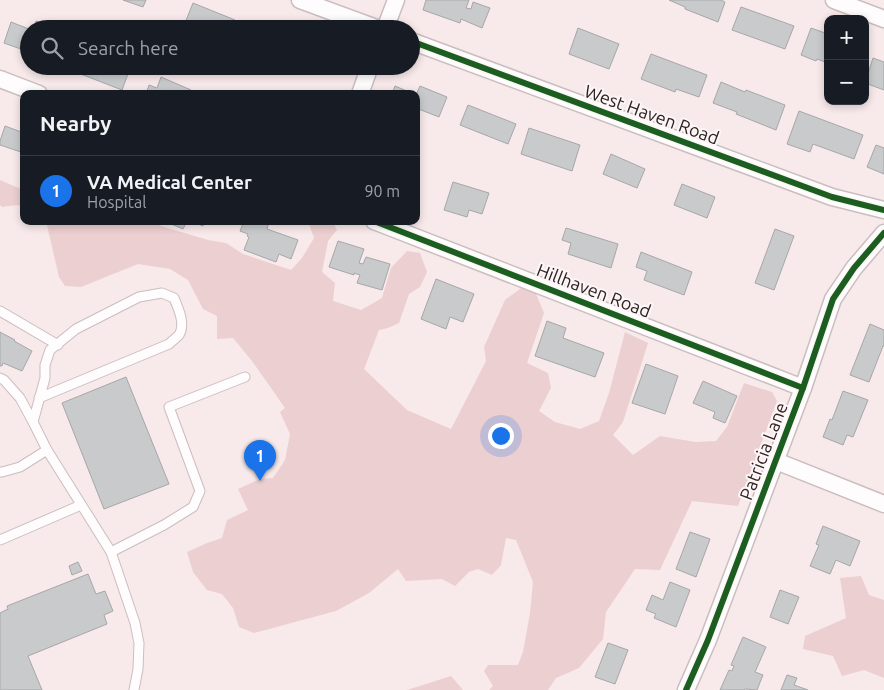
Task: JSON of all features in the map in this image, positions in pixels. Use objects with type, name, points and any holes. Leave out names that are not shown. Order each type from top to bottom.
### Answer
[{"type":"street","points":[[300,0],[354,20]]},
{"type":"street","points":[[388,20],[396,0]]},
{"type":"street","points":[[834,0],[884,19]]},
{"type":"street","name":"West Haven Road","points":[[420,44],[832,197],[884,210]]},
{"type":"street","points":[[361,90],[367,75]]},
{"type":"street","points":[[0,79],[28,90]]},
{"type":"street","name":"Hillhaven Road","points":[[384,225],[803,388]]},
{"type":"street","name":"Patricia Lane","points":[[686,690],[708,640],[776,461],[833,299],[854,268],[884,233]]},
{"type":"street","points":[[776,461],[884,504]]},
{"type":"lane","points":[[34,422],[39,398],[45,378],[45,366],[50,350],[76,330],[139,297],[162,293],[174,298],[182,319],[180,334],[169,344],[39,398]]},
{"type":"lane","points":[[0,311],[58,345]]},
{"type":"lane","points":[[111,552],[164,525],[193,507],[200,491],[169,407],[245,377]]},
{"type":"lane","points":[[0,378],[20,398],[47,450],[111,552],[135,623],[139,643],[138,669],[134,690]]},
{"type":"lane","points":[[0,472],[20,467],[47,450]]},
{"type":"lane","points":[[0,540],[82,505]]},
{"type":"shaded area","points":[[0,180],[20,189],[20,205],[2,207],[0,205]]},
{"type":"shaded area","points":[[47,225],[160,225],[208,240],[226,243],[243,254],[291,270],[302,258],[314,238],[309,225],[335,225],[337,230],[328,241],[322,272],[335,283],[333,301],[361,310],[382,298],[391,268],[407,251],[420,253],[427,272],[420,287],[409,294],[399,323],[379,330],[364,369],[407,410],[451,429],[486,361],[484,347],[505,300],[524,286],[534,289],[544,313],[527,363],[548,373],[551,388],[539,411],[555,422],[580,429],[599,421],[609,393],[625,332],[648,343],[623,422],[613,435],[633,455],[660,436],[695,442],[716,441],[727,427],[744,383],[772,392],[777,401],[738,506],[692,501],[660,570],[635,569],[606,612],[603,639],[579,668],[556,678],[548,690],[489,690],[493,686],[484,671],[488,665],[518,665],[523,652],[533,582],[516,540],[506,538],[501,565],[492,575],[478,569],[469,572],[455,586],[442,579],[406,581],[398,569],[369,593],[336,611],[254,633],[239,627],[233,608],[222,594],[207,590],[193,572],[187,552],[222,538],[227,520],[248,510],[238,489],[260,479],[273,478],[285,460],[290,434],[280,412],[285,408],[252,361],[233,338],[217,339],[217,316],[203,309],[188,280],[170,269],[138,264],[81,287],[65,286],[59,277]]},
{"type":"shaded area","points":[[861,576],[869,595],[884,600],[884,678],[864,670],[842,676],[833,656],[803,649],[805,636],[846,618],[840,578]]},
{"type":"shaded area","points":[[451,676],[463,690],[407,690]]},
{"type":"building","points":[[123,0],[146,0],[143,7]]},
{"type":"building","points":[[426,0],[469,0],[466,8],[471,9],[473,2],[490,8],[482,28],[461,19],[460,23],[423,10]]},
{"type":"building","points":[[669,0],[721,0],[725,2],[718,22],[685,9],[685,7]]},
{"type":"building","points":[[193,3],[235,20],[186,20]]},
{"type":"building","points":[[741,7],[794,26],[785,49],[732,30]]},
{"type":"building","points":[[11,22],[20,26],[20,49],[4,43]]},
{"type":"building","points":[[578,28],[619,44],[609,69],[569,54]]},
{"type":"building","points":[[811,28],[824,33],[824,62],[817,59],[816,61],[801,55]]},
{"type":"building","points":[[651,54],[707,75],[699,97],[676,89],[675,92],[641,79]]},
{"type":"building","points":[[873,58],[884,62],[884,90],[869,84],[869,70]]},
{"type":"building","points":[[83,75],[128,75],[122,90]]},
{"type":"building","points":[[161,77],[191,90],[147,90],[149,85],[157,88]]},
{"type":"building","points":[[721,82],[785,105],[776,130],[713,103]]},
{"type":"building","points":[[395,86],[404,90],[394,90]]},
{"type":"building","points":[[420,86],[447,97],[439,117],[420,110],[420,90],[418,90]]},
{"type":"building","points":[[468,105],[516,124],[508,144],[460,125]]},
{"type":"building","points":[[799,111],[863,135],[854,159],[813,144],[810,152],[787,144]]},
{"type":"building","points":[[5,126],[20,132],[20,152],[0,145]]},
{"type":"building","points":[[529,128],[580,145],[572,171],[521,154]]},
{"type":"building","points":[[876,145],[884,148],[884,174],[867,167]]},
{"type":"building","points":[[611,154],[645,169],[637,188],[603,174]]},
{"type":"building","points":[[453,182],[489,193],[482,214],[469,210],[467,217],[444,210]]},
{"type":"building","points":[[682,184],[715,197],[707,218],[674,205]]},
{"type":"building","points":[[174,225],[185,225],[183,229]]},
{"type":"building","points":[[242,225],[268,225],[267,229],[298,240],[291,259],[279,254],[276,262],[244,250],[249,237],[247,236],[248,234],[240,231]]},
{"type":"building","points":[[566,228],[618,244],[611,268],[568,254],[571,243],[562,240]]},
{"type":"building","points":[[775,229],[794,236],[774,290],[755,283]]},
{"type":"building","points":[[338,241],[364,249],[359,263],[363,264],[366,257],[390,264],[382,290],[357,283],[360,275],[329,267]]},
{"type":"building","points":[[641,252],[692,272],[684,295],[644,280],[647,271],[636,267]]},
{"type":"building","points":[[436,279],[474,294],[463,322],[450,317],[446,329],[421,319]]},
{"type":"building","points":[[547,321],[566,328],[563,338],[604,353],[595,377],[535,356]]},
{"type":"building","points":[[870,324],[884,330],[884,346],[869,382],[850,375]]},
{"type":"building","points":[[0,332],[32,351],[22,371],[3,363],[0,366]]},
{"type":"building","points":[[646,364],[678,376],[665,414],[632,403]]},
{"type":"building","points":[[126,377],[169,484],[104,509],[62,403]]},
{"type":"building","points":[[703,381],[737,396],[725,423],[713,418],[715,412],[693,403]]},
{"type":"building","points":[[843,391],[868,400],[853,437],[847,435],[843,445],[823,437]]},
{"type":"building","points":[[823,526],[860,541],[850,566],[836,560],[830,574],[810,566],[819,545],[816,544]]},
{"type":"building","points":[[690,532],[710,539],[696,577],[676,569]]},
{"type":"building","points":[[78,562],[82,571],[72,575],[69,566]]},
{"type":"building","points":[[88,574],[96,594],[105,591],[113,611],[104,615],[107,624],[28,656],[42,690],[0,690],[0,613],[8,609],[7,606]]},
{"type":"building","points":[[670,582],[690,590],[676,627],[654,618],[656,614],[646,610],[652,595],[663,600]]},
{"type":"building","points":[[780,590],[799,597],[788,624],[770,617]]},
{"type":"building","points":[[743,637],[766,647],[755,672],[763,675],[757,690],[720,690],[729,670],[732,671],[734,666],[731,665]]},
{"type":"building","points":[[608,643],[628,650],[615,684],[595,677]]},
{"type":"building","points":[[787,675],[797,678],[794,685],[808,690],[781,690]]},
{"type":"cycle path","points":[[420,44],[832,197],[884,210]]},
{"type":"cycle path","points":[[384,225],[803,388]]},
{"type":"cycle path","points":[[686,690],[708,640],[803,388],[833,299],[854,268],[884,233]]},
{"type":"place","name":"VA Medical Center","points":[[260,481]]}]
